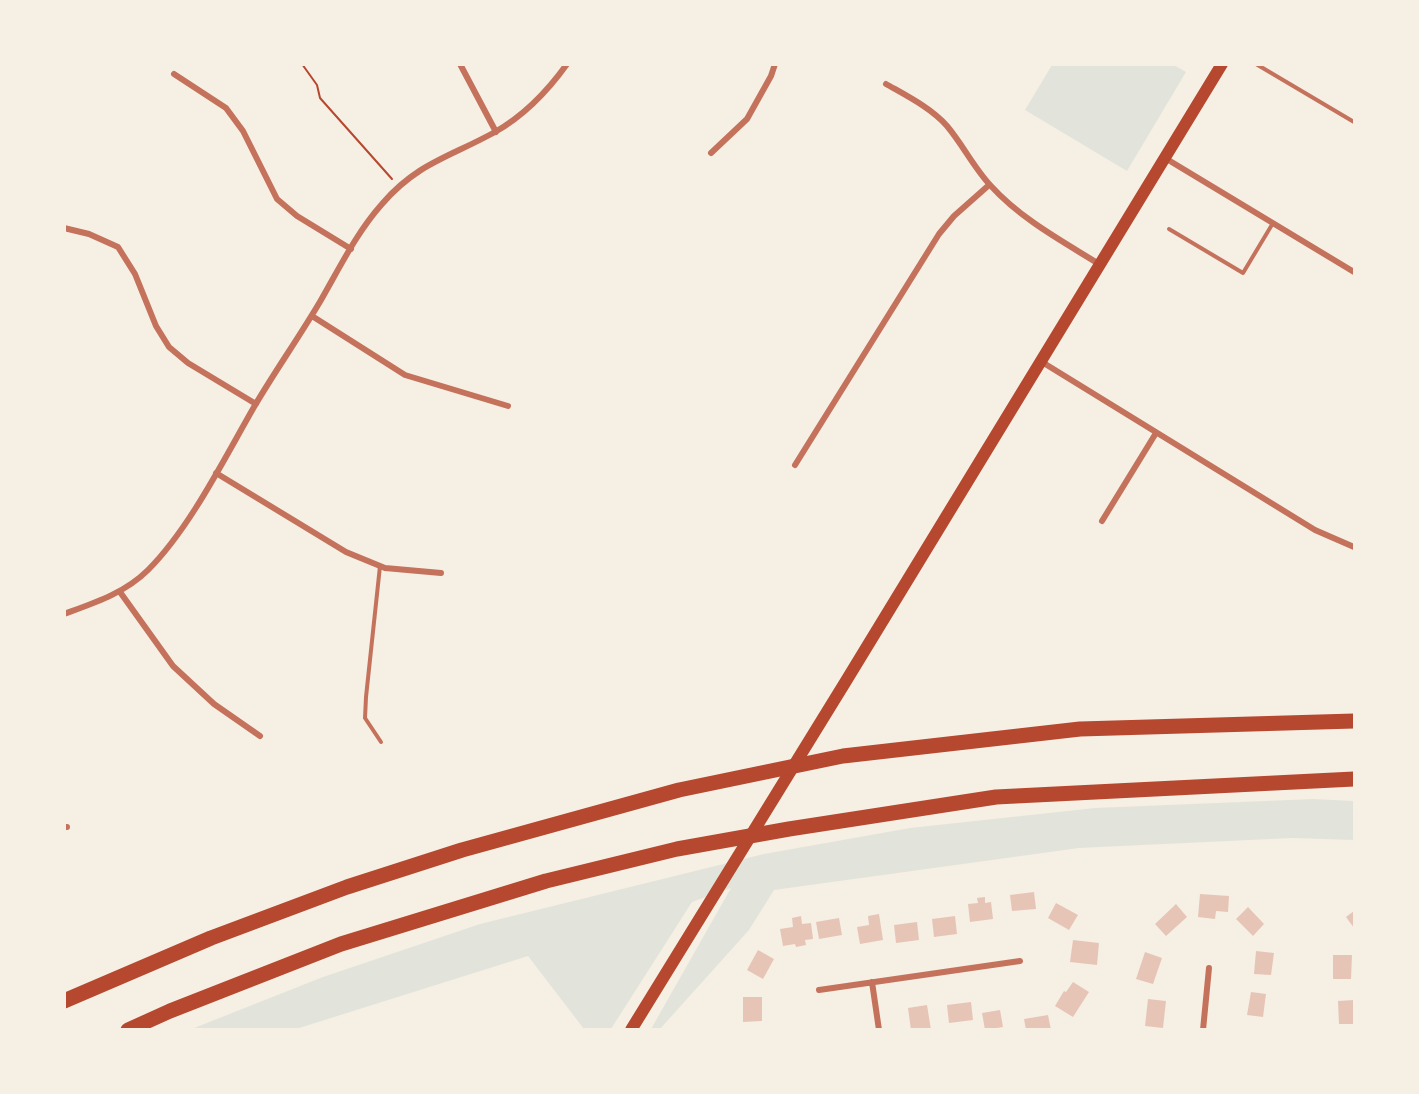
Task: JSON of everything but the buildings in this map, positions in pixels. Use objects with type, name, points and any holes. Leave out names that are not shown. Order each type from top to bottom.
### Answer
[{"type":"highway","points":[[64,1001],[211,938],[346,887],[462,850],[679,790],[843,756],[1080,729],[1354,721]]},
{"type":"highway","points":[[128,1029],[341,944],[546,881],[677,849],[789,828],[996,797],[1354,779]]},
{"type":"main road","points":[[631,1029],[1042,362],[1222,64]]},
{"type":"street","points":[[460,64],[496,132]]},
{"type":"street","points":[[64,615],[120,592],[147,570],[179,531],[351,249],[380,206],[400,184],[426,165],[496,132],[522,114],[548,91],[567,64]]},
{"type":"street","points":[[711,153],[747,119],[771,76],[775,64]]},
{"type":"street","points":[[174,74],[226,108],[243,132],[277,200],[297,216],[351,249]]},
{"type":"street","points":[[886,84],[917,102],[947,126],[989,185],[1011,205],[1035,224],[1100,265]]},
{"type":"street","points":[[1165,158],[1354,272]]},
{"type":"street","points":[[795,465],[939,234],[954,216],[989,185]]},
{"type":"street","points":[[64,228],[89,234],[118,247],[135,274],[156,326],[169,347],[188,363],[256,404]]},
{"type":"street","points":[[312,316],[405,375],[508,406]]},
{"type":"street","points":[[1042,362],[1315,530],[1354,547]]},
{"type":"street","points":[[1102,521],[1156,433]]},
{"type":"street","points":[[216,473],[346,552],[385,568],[441,573]]},
{"type":"street","points":[[120,592],[173,666],[214,704],[260,736]]},
{"type":"street","points":[[819,990],[1020,961]]},
{"type":"street","points":[[1203,1029],[1209,968]]},
{"type":"street","points":[[872,982],[879,1029]]},
{"type":"lane","points":[[1256,64],[1354,122]]},
{"type":"lane","points":[[1169,229],[1243,273],[1274,223]]},
{"type":"lane","points":[[380,565],[365,718],[381,742]]},
{"type":"path","points":[[302,64],[317,85],[320,98],[389,177],[400,184]]},
{"type":"shaded area","points":[[1052,65],[1174,65],[1186,72],[1127,171],[1025,110]]},
{"type":"shaded area","points":[[1313,799],[1354,801],[1354,840],[1292,838],[1079,848],[774,890],[749,930],[660,1029],[651,1029],[731,888],[692,902],[611,1029],[584,1029],[528,956],[296,1029],[189,1030],[323,977],[480,924],[764,854],[910,828],[1095,808]]}]
